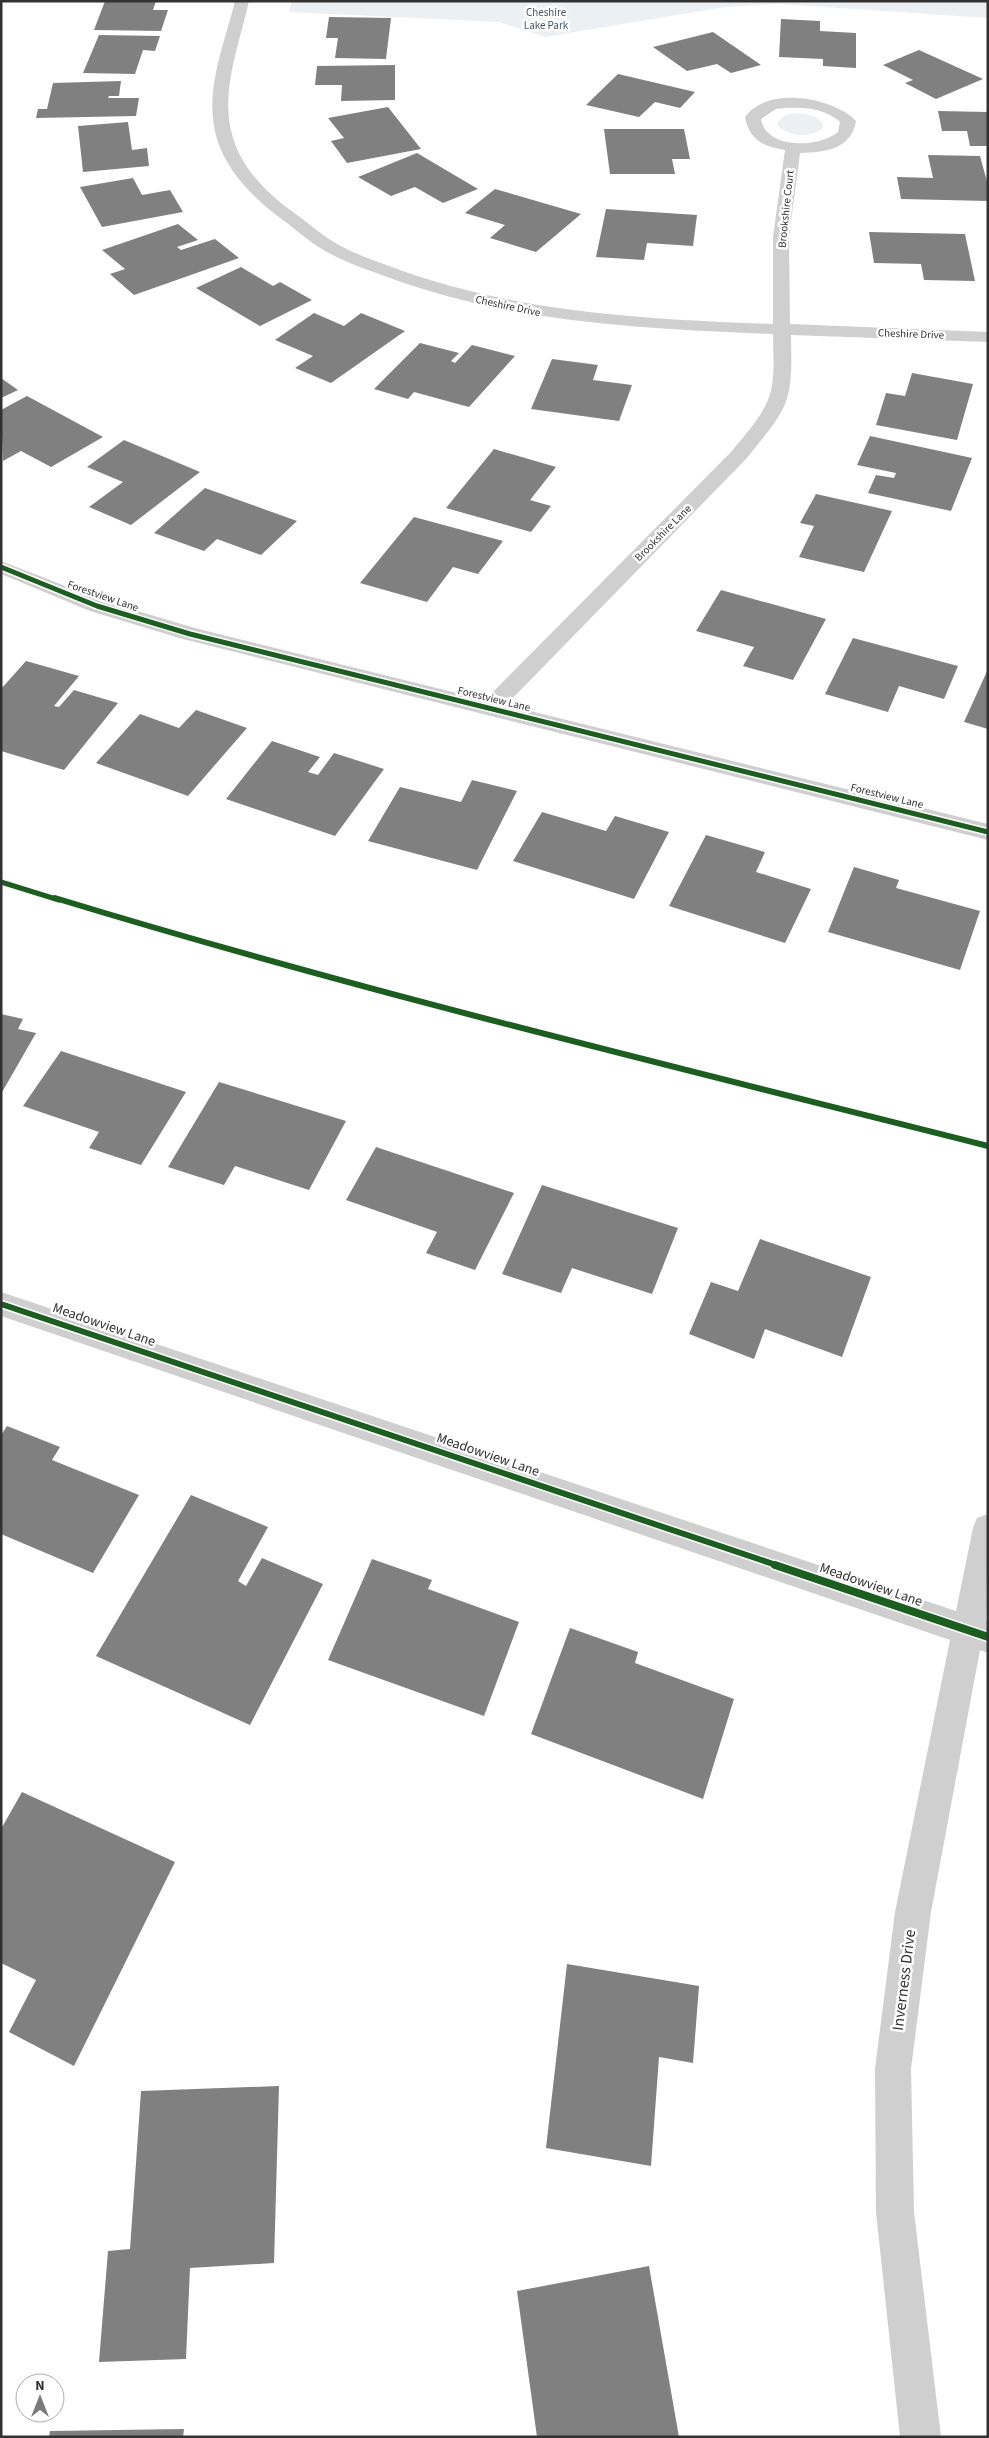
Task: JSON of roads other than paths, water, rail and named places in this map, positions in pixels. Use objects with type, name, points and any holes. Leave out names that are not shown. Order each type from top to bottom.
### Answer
[{"type":"street","name":"Cheshire Drive","points":[[242,1],[222,85],[220,114],[225,140],[244,175],[261,194],[281,212],[334,250],[446,292],[523,310],[632,323],[988,337]]},
{"type":"street","points":[[800,102],[830,108],[848,121],[850,129],[846,136],[837,142],[809,148],[793,147],[764,139],[756,132],[752,124],[753,117],[771,106],[800,102]]},
{"type":"street","name":"Brookshire Court","points":[[782,330],[781,237],[793,147]]},
{"type":"street","name":"Brookshire Lane","points":[[490,708],[739,455],[751,440],[778,399],[782,371],[782,330]]},
{"type":"street","name":"Forestview Lane","points":[[1,566],[97,606],[190,634],[988,832]]},
{"type":"street","name":"Meadowview Lane","points":[[1,1304],[977,1634]]},
{"type":"street","name":"Inverness Drive","points":[[921,2437],[895,2212],[893,2069],[913,1912],[977,1634],[988,1528]]},
{"type":"park label","name":"Cheshire Lake Park","points":[[546,18]]}]
